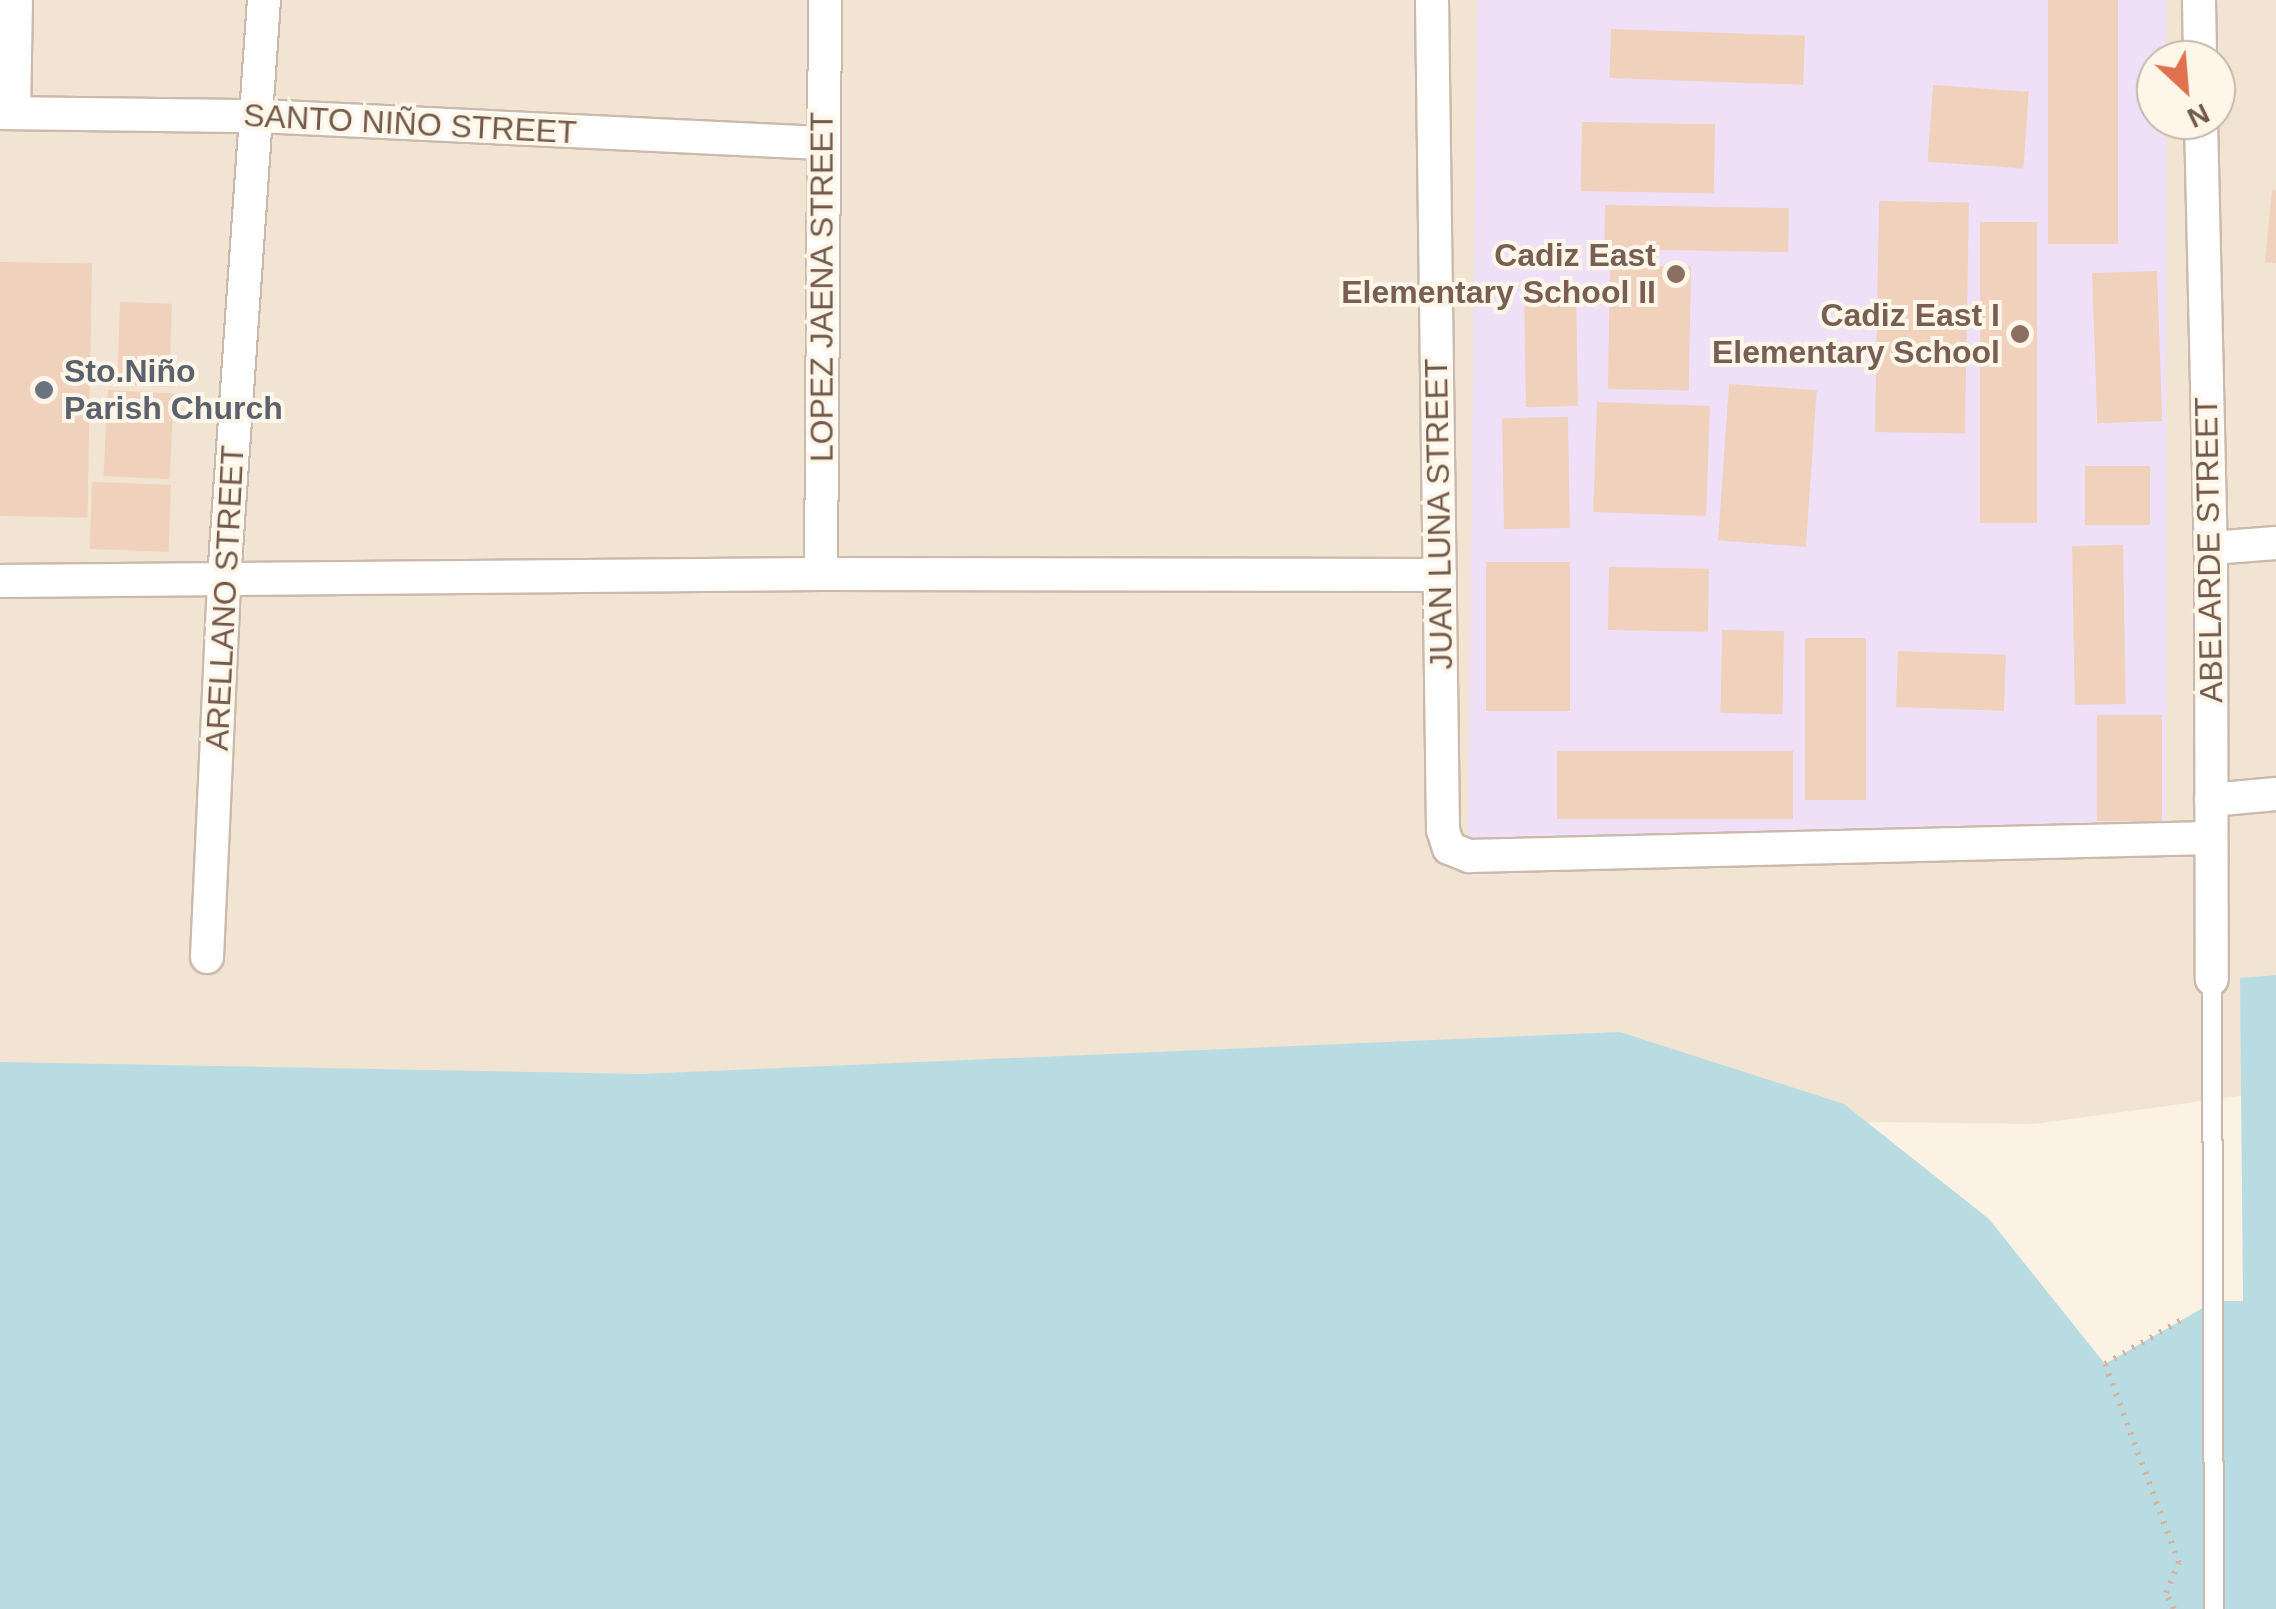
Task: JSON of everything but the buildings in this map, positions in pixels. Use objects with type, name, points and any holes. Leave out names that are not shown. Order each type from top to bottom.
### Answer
[{"type":"street","points":[[7,113],[16,0]]},
{"type":"street","name":"ARELLANO STREET","points":[[207,957],[224,580],[264,0]]},
{"type":"street","name":"LOPEZ JAENA STREET","points":[[821,574],[824,0]]},
{"type":"street","name":"JUAN LUNA STREET","points":[[1432,0],[1443,830],[1449,848],[1469,856],[2210,838]]},
{"type":"street","points":[[2198,0],[2199,40]]},
{"type":"street","name":"SANTO NIÑO STREET","points":[[7,113],[259,116],[821,143]]},
{"type":"street","name":"ABELARDE STREET","points":[[2202,140],[2212,548],[2212,980]]},
{"type":"street","points":[[2212,548],[2276,543]]},
{"type":"street","points":[[0,581],[821,574],[1440,575]]},
{"type":"street","points":[[2211,800],[2276,794]]},
{"type":"lane","points":[[2212,980],[2214,1609]]},
{"type":"path","points":[[2105,1364],[2179,1563],[2166,1594],[2174,1609]]},
{"type":"shaded area","points":[[0,0],[2276,0],[2276,1091],[2034,1124],[0,1100]]},
{"type":"shaded area","points":[[1477,0],[2166,0],[2166,40],[2136,40],[2136,140],[2166,140],[2166,830],[1468,838]]},
{"type":"water","points":[[2276,975],[2276,1609],[0,1609],[0,1062],[641,1074],[1620,1032],[1844,1104],[1989,1219],[2105,1364],[2215,1301],[2243,1301],[2240,978]]},
{"type":"place","name":"Cadiz East Elementary School II","points":[[1676,274]]},
{"type":"place","name":"Cadiz East I Elementary School","points":[[2020,334]]},
{"type":"place","name":"Sto.Niño Parish Church","points":[[44,390]]}]
